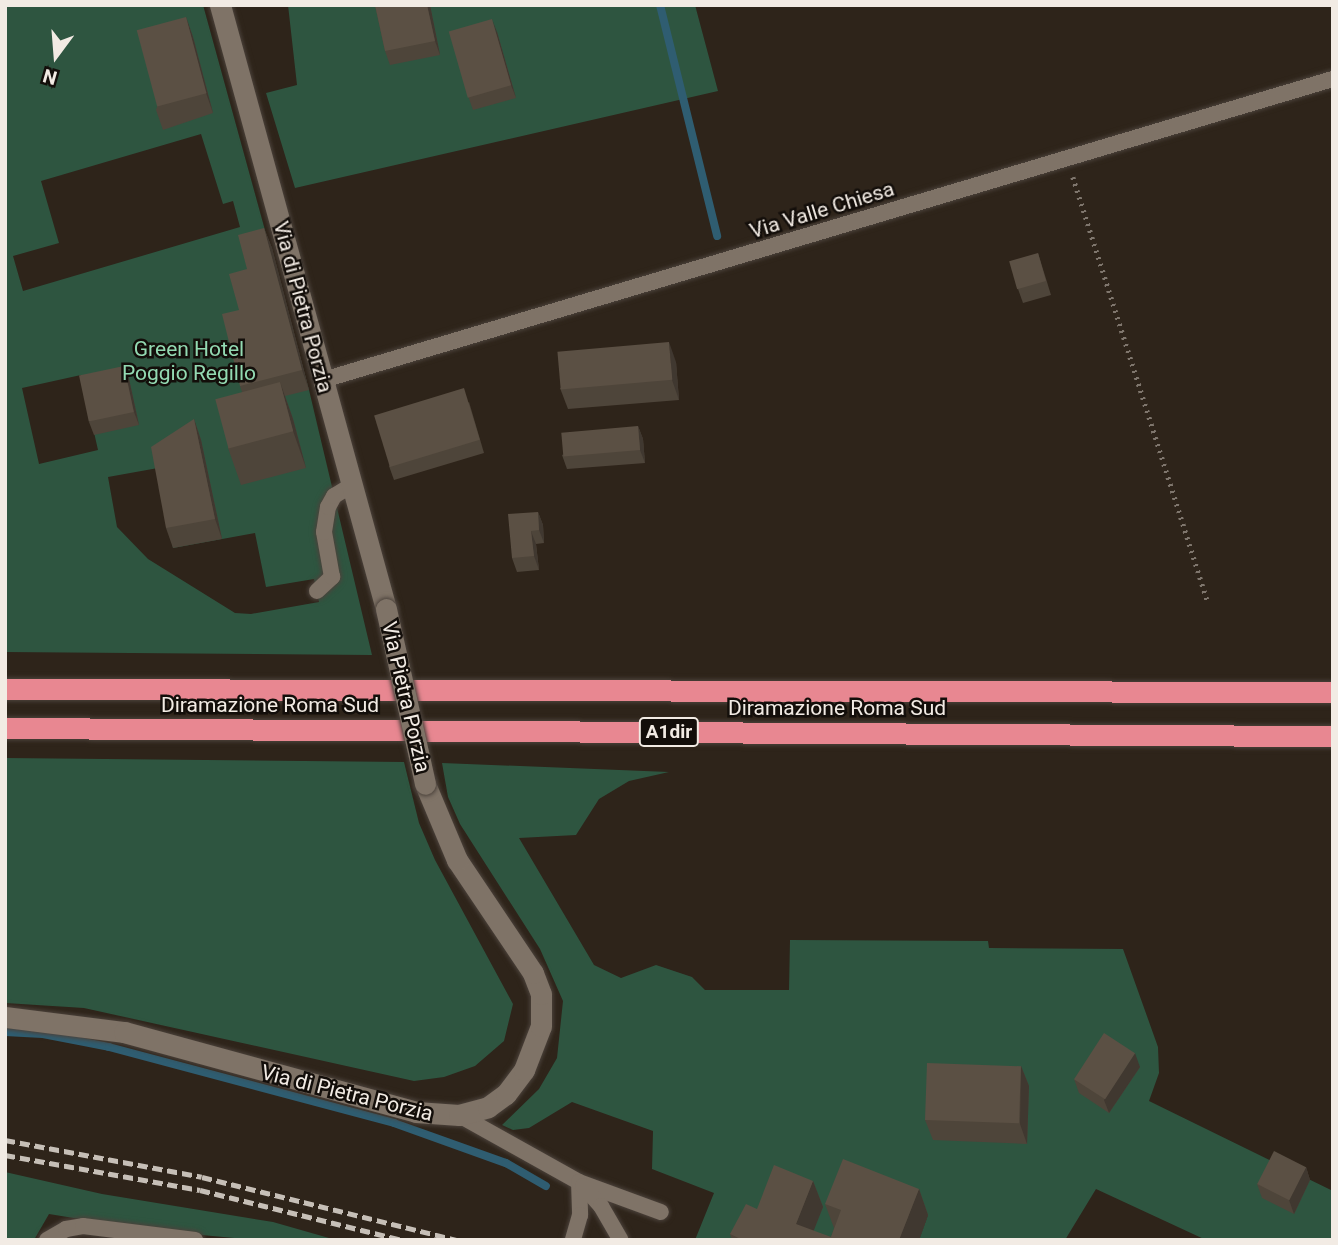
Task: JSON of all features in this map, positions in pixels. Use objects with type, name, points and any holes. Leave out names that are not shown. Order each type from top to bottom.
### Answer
[{"type":"highway","name":"Diramazione Roma Sud","points":[[5,689],[1333,692]]},
{"type":"highway","name":"Diramazione Roma Sud","points":[[5,728],[1333,736]]},
{"type":"street","name":"Via di Pietra Porzia","points":[[220,5],[386,610]]},
{"type":"street","name":"Via Pietra Porzia","points":[[386,610],[425,784]]},
{"type":"street","name":"Via di Pietra Porzia","points":[[5,1017],[105,1028],[381,1104],[459,1115],[488,1107],[513,1087],[536,1043],[543,1003],[533,973],[457,860],[425,784]]},
{"type":"lane","name":"Via Valle Chiesa","points":[[323,380],[1333,79]]},
{"type":"lane","points":[[317,591],[332,577],[325,516],[334,496],[352,485]]},
{"type":"lane","points":[[459,1115],[579,1182],[661,1212]]},
{"type":"lane","points":[[574,1235],[579,1182]]},
{"type":"lane","points":[[579,1182],[601,1206],[621,1240]]},
{"type":"lane","points":[[47,1240],[66,1229],[83,1226],[195,1240]]},
{"type":"path","points":[[1067,158],[1207,600]]},
{"type":"green space","name":"Green Hotel Poggio Regillo","points":[[5,5],[203,5],[309,390],[372,655],[5,652]],"holes":[[[201,134],[223,204],[233,201],[240,227],[23,291],[13,256],[59,243],[41,181]],[[81,375],[98,450],[39,464],[22,388]],[[158,468],[173,548],[255,533],[266,587],[314,579],[319,602],[251,614],[235,613],[148,559],[117,527],[108,477]]]},
{"type":"green space","points":[[288,5],[695,5],[718,91],[295,188],[266,93],[297,85]]},
{"type":"green space","points":[[5,758],[404,762],[419,823],[435,860],[513,1004],[504,1041],[475,1066],[444,1077],[414,1081],[84,1008],[5,1003]]},
{"type":"green space","points":[[442,763],[669,772],[629,781],[599,799],[576,835],[519,838],[594,965],[621,978],[656,965],[692,977],[705,990],[789,990],[790,940],[988,941],[989,948],[1123,949],[1158,1047],[1159,1073],[1149,1101],[1333,1191],[1333,1240],[1206,1240],[1096,1189],[1065,1240],[919,1240],[928,1215],[849,1240],[695,1240],[714,1193],[652,1169],[653,1131],[572,1102],[529,1128],[513,1130],[502,1125],[539,1089],[557,1058],[563,1001],[540,949],[460,824],[448,797]]},
{"type":"green space","points":[[5,1172],[102,1194],[273,1222],[336,1240],[257,1240],[147,1230],[49,1214],[34,1240],[5,1240]]},
{"type":"building","points":[[375,5],[427,5],[435,41],[385,51]]},
{"type":"building","points":[[186,17],[206,93],[157,107],[137,30]]},
{"type":"building","points":[[492,19],[511,85],[468,98],[449,31]]},
{"type":"building","name":"Green Hotel Poggio Regillo","points":[[264,228],[302,370],[240,386],[222,314],[239,310],[229,274],[247,269],[238,235]]},
{"type":"building","points":[[1038,253],[1046,281],[1017,289],[1009,261]]},
{"type":"building","points":[[669,342],[672,380],[561,390],[557,352]]},
{"type":"building","points":[[124,366],[134,412],[89,422],[79,376]]},
{"type":"building","points":[[280,382],[293,431],[228,449],[215,399]]},
{"type":"building","points":[[464,388],[480,440],[390,467],[374,415]]},
{"type":"building","points":[[194,419],[215,519],[166,528],[151,447]]},
{"type":"building","points":[[638,426],[640,450],[563,457],[561,433]]},
{"type":"building","points":[[538,512],[539,530],[531,531],[534,556],[512,558],[508,514]]},
{"type":"building","points":[[1104,1033],[1135,1053],[1105,1099],[1074,1079]]},
{"type":"building","points":[[927,1063],[1021,1066],[1019,1123],[925,1120]]},
{"type":"building","points":[[1274,1151],[1306,1167],[1289,1200],[1257,1184]]},
{"type":"building","points":[[843,1159],[919,1189],[899,1240],[743,1240],[730,1234],[746,1204],[757,1209],[774,1165],[813,1181],[796,1224],[831,1237],[841,1210],[825,1204]]},
{"type":"waterway","points":[[660,5],[717,236]]},
{"type":"waterway","points":[[5,1032],[43,1034],[109,1047],[394,1123],[506,1163],[546,1186]]},
{"type":"railway","points":[[5,1140],[202,1177],[456,1240]]},
{"type":"railway","points":[[5,1155],[200,1190],[402,1240]]}]
